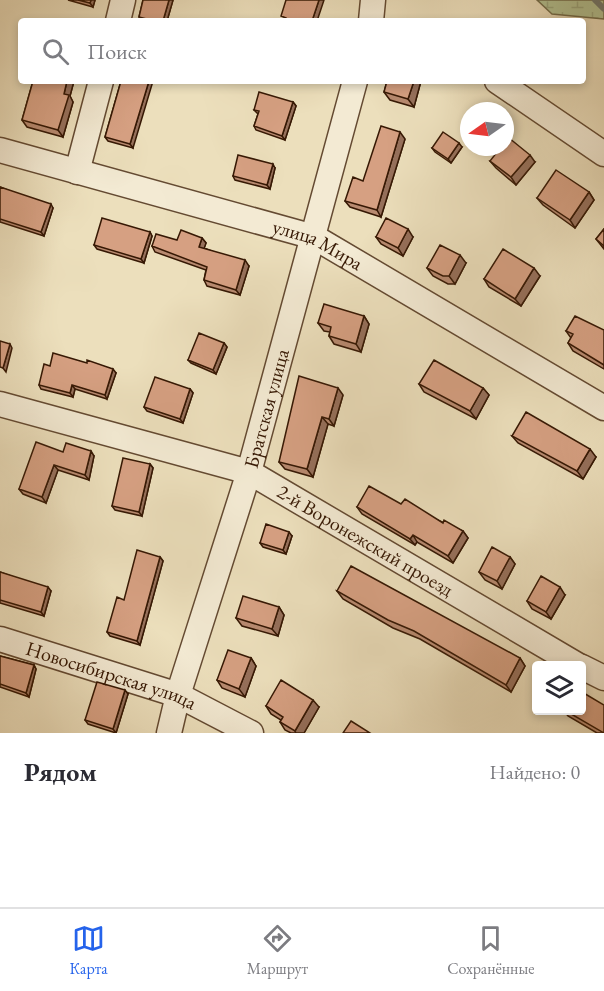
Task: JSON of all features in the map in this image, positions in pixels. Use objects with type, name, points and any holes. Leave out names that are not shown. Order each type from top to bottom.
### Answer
[{"type":"street","points":[[119,18],[123,0]]},
{"type":"street","points":[[371,18],[373,0]]},
{"type":"street","points":[[77,172],[100,84]]},
{"type":"street","name":"Братская улица","points":[[169,733],[178,695],[249,472],[354,84]]},
{"type":"street","points":[[501,84],[604,154]]},
{"type":"street","name":"улица Мира","points":[[0,150],[314,237],[604,408]]},
{"type":"street","name":"2-й Воронежский проезд","points":[[0,404],[249,472],[571,661]]},
{"type":"street","name":"Новосибирская улица","points":[[0,639],[178,695],[251,733]]},
{"type":"street","name":"2-й Воронежский проезд","points":[[586,669],[604,678]]},
{"type":"green space","points":[[537,0],[604,0],[604,19],[552,14]]},
{"type":"building","points":[[143,0],[169,0],[164,18],[139,17]]},
{"type":"building","points":[[286,0],[319,0],[313,18],[281,16]]},
{"type":"building","points":[[32,84],[66,84],[64,94],[69,95],[58,130],[22,120]]},
{"type":"building","points":[[120,84],[148,84],[130,144],[105,137]]},
{"type":"building","points":[[386,84],[413,84],[408,99],[384,92]]},
{"type":"building","points":[[259,92],[293,102],[282,136],[254,126],[259,111],[254,110]]},
{"type":"building","points":[[381,126],[400,132],[377,210],[345,201],[353,177],[363,181]]},
{"type":"building","points":[[443,132],[459,143],[448,159],[432,148]]},
{"type":"building","points":[[514,142],[530,155],[511,177],[490,161],[494,156],[514,156]]},
{"type":"building","points":[[238,155],[273,164],[267,185],[233,176]]},
{"type":"building","points":[[556,170],[589,192],[570,220],[537,198]]},
{"type":"building","points":[[0,187],[51,204],[41,232],[0,219]]},
{"type":"building","points":[[102,218],[150,232],[141,259],[94,245]]},
{"type":"building","points":[[386,218],[408,229],[398,248],[376,237]]},
{"type":"building","points":[[604,229],[604,246],[596,239]]},
{"type":"building","points":[[181,230],[202,238],[199,247],[245,260],[236,290],[204,280],[207,267],[152,246],[156,234],[177,240]]},
{"type":"building","points":[[440,245],[460,255],[449,276],[443,276],[427,268]]},
{"type":"building","points":[[503,249],[534,268],[515,299],[484,279]]},
{"type":"building","points":[[324,304],[364,316],[356,344],[329,336],[331,327],[318,323]]},
{"type":"building","points":[[575,316],[604,330],[604,365],[568,343],[573,334],[566,331]]},
{"type":"building","points":[[199,333],[224,343],[213,370],[188,360]]},
{"type":"building","points":[[0,341],[10,344],[3,368],[0,367]]},
{"type":"building","points":[[53,353],[87,363],[87,360],[113,369],[105,395],[72,385],[70,393],[39,385],[44,364],[50,366]]},
{"type":"building","points":[[434,360],[483,388],[470,411],[419,384]]},
{"type":"building","points":[[299,376],[338,388],[329,419],[322,417],[307,469],[279,462]]},
{"type":"building","points":[[155,377],[190,389],[180,419],[144,407]]},
{"type":"building","points":[[526,412],[590,449],[577,471],[512,436]]},
{"type":"building","points":[[36,442],[63,452],[66,443],[91,451],[85,475],[54,465],[42,497],[19,489]]},
{"type":"building","points":[[123,458],[150,464],[139,512],[112,506]]},
{"type":"building","points":[[369,486],[401,504],[405,499],[443,523],[444,520],[463,531],[448,556],[413,535],[410,539],[357,507]]},
{"type":"building","points":[[266,524],[289,532],[283,550],[260,543]]},
{"type":"building","points":[[492,547],[510,557],[497,581],[479,572]]},
{"type":"building","points":[[137,550],[160,557],[137,641],[107,632],[117,597],[124,600]]},
{"type":"building","points":[[351,566],[520,658],[506,685],[414,631],[388,620],[337,591]]},
{"type":"building","points":[[0,572],[48,587],[41,612],[0,600]]},
{"type":"building","points":[[541,576],[560,587],[546,612],[527,601]]},
{"type":"building","points":[[243,596],[279,607],[272,629],[236,618]]},
{"type":"building","points":[[228,650],[251,658],[239,689],[217,680]]},
{"type":"building","points":[[0,656],[34,665],[26,693],[0,684]]},
{"type":"building","points":[[281,680],[313,700],[295,731],[280,722],[283,717],[266,706]]},
{"type":"building","points":[[97,682],[125,690],[113,729],[85,720]]},
{"type":"building","points":[[586,694],[604,705],[604,733],[573,715],[586,715]]},
{"type":"building","points":[[351,721],[370,733],[343,733]]},
{"type":"waterway","points":[[595,0],[604,9]]}]
